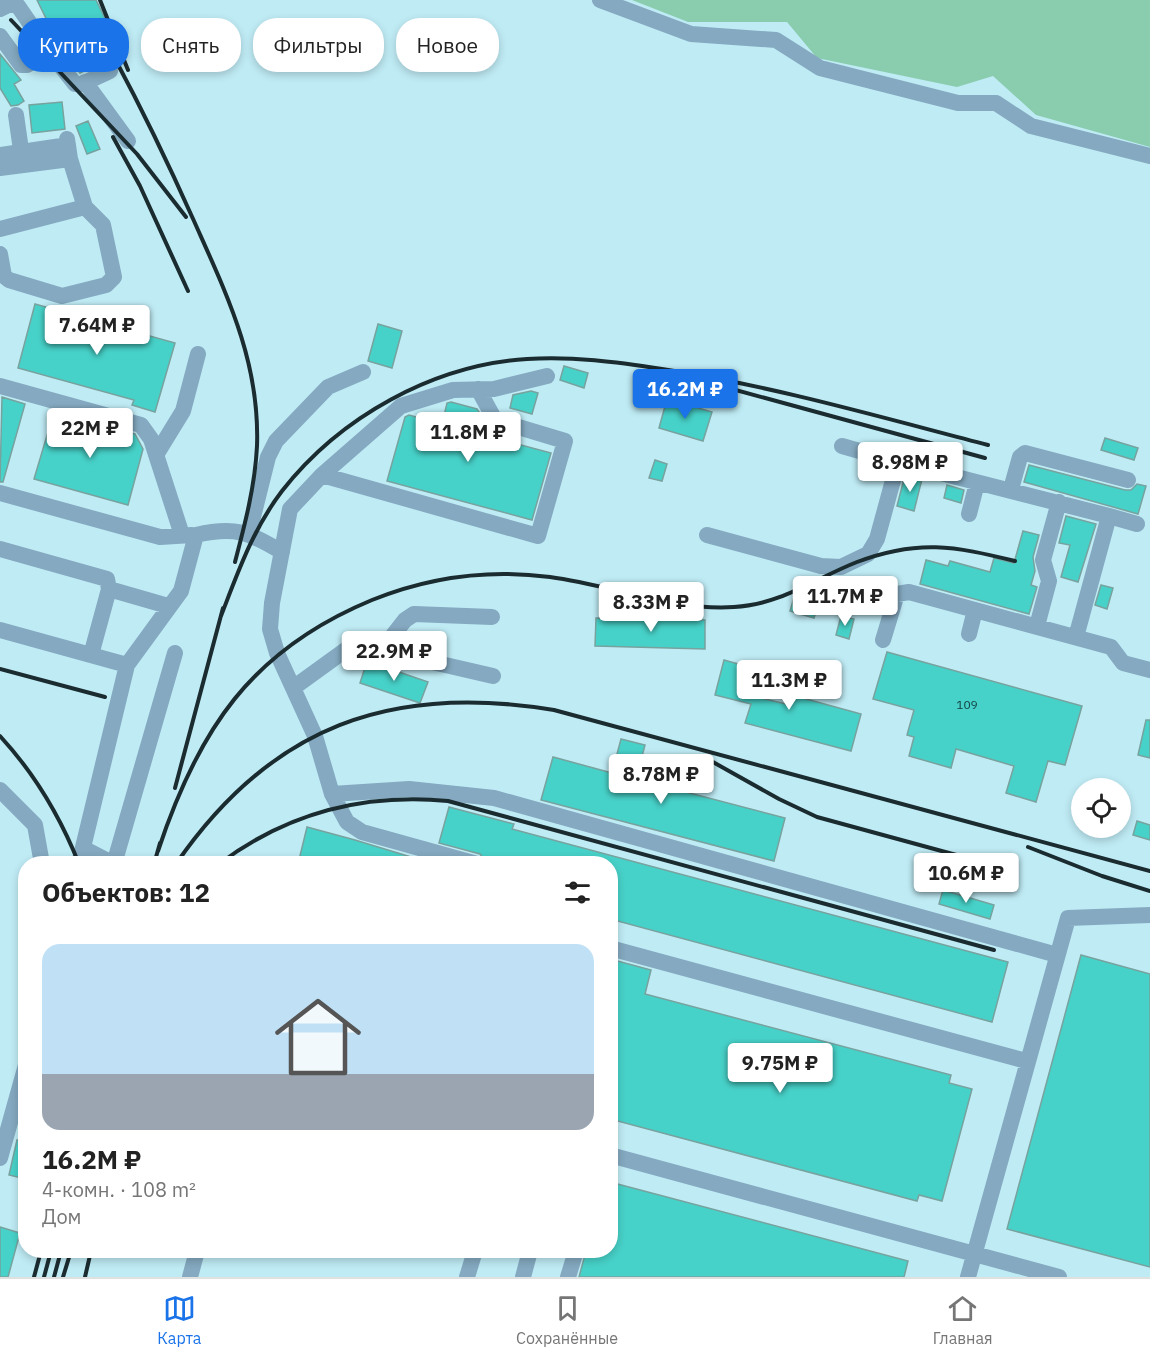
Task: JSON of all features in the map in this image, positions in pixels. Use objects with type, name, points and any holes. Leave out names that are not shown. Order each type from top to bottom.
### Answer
[{"type":"street","points":[[600,0],[691,34],[776,40],[820,68],[958,103],[996,103],[1031,126],[1150,156]]},
{"type":"street","points":[[0,9],[12,3],[18,6],[26,18]]},
{"type":"street","points":[[0,36],[18,62]]},
{"type":"street","points":[[64,72],[72,82],[79,85],[106,72]]},
{"type":"street","points":[[86,82],[128,141]]},
{"type":"street","points":[[16,116],[21,150]]},
{"type":"street","points":[[0,155],[21,150],[68,148]]},
{"type":"street","points":[[0,168],[68,148]]},
{"type":"street","points":[[0,254],[4,276],[9,280],[62,296],[111,282],[114,269],[103,225],[85,207],[68,148]]},
{"type":"street","points":[[0,229],[85,207]]},
{"type":"street","points":[[156,455],[183,411],[198,354]]},
{"type":"street","points":[[249,534],[268,457],[276,441],[328,387],[363,372]]},
{"type":"street","points":[[448,856],[362,832],[347,822],[332,794],[315,736],[277,653],[270,629],[290,508],[322,475],[400,406],[453,390],[494,389],[547,376]]},
{"type":"street","points":[[0,386],[141,425],[148,432],[189,535],[181,591],[127,665],[81,856]]},
{"type":"street","points":[[322,475],[538,536],[565,441],[495,420],[478,389]]},
{"type":"street","points":[[842,446],[1137,524]]},
{"type":"street","points":[[1011,489],[1020,457],[1025,453],[1128,480]]},
{"type":"street","points":[[707,535],[821,566],[842,567],[868,554],[877,539],[898,462]]},
{"type":"street","points":[[969,514],[977,483]]},
{"type":"street","points":[[0,493],[160,537],[189,535],[220,529],[249,534],[282,552]]},
{"type":"street","points":[[1036,626],[1049,581],[1043,560],[1059,502]]},
{"type":"street","points":[[1076,637],[1109,516]]},
{"type":"street","points":[[0,549],[107,579],[109,589],[91,655]]},
{"type":"street","points":[[109,589],[168,606]]},
{"type":"street","points":[[883,640],[894,600],[902,591],[1111,646],[1124,663],[1150,670]]},
{"type":"street","points":[[969,634],[975,610]]},
{"type":"street","points":[[382,648],[405,620],[414,614],[492,617]]},
{"type":"street","points":[[0,630],[127,665]]},
{"type":"street","points":[[294,688],[351,646],[367,643],[493,676]]},
{"type":"street","points":[[116,856],[175,653]]},
{"type":"street","points":[[332,794],[410,789],[494,798],[1057,955]]},
{"type":"street","points":[[0,790],[35,825],[41,856]]},
{"type":"street","points":[[968,1277],[1026,1061],[1068,918],[1150,915]]},
{"type":"street","points":[[618,950],[1026,1061]]},
{"type":"street","points":[[0,1158],[18,1094]]},
{"type":"street","points":[[618,1157],[1059,1277]]},
{"type":"street","points":[[190,1277],[194,1258]]},
{"type":"street","points":[[467,1277],[473,1258]]},
{"type":"street","points":[[523,1277],[528,1258]]},
{"type":"street","points":[[568,1277],[574,1258]]},
{"type":"green space","points":[[632,0],[1150,0],[1150,147],[1036,115],[993,76],[957,87],[817,58],[787,22],[688,22]]},
{"type":"building","points":[[37,0],[96,0],[105,18],[46,18]]},
{"type":"building","points":[[0,54],[21,80],[14,84],[24,101],[18,105],[11,106],[0,88]]},
{"type":"building","points":[[62,102],[65,129],[32,133],[29,105]]},
{"type":"building","points":[[88,121],[100,149],[87,154],[76,126]]},
{"type":"building","points":[[35,304],[175,343],[155,412],[132,405],[134,400],[18,368]]},
{"type":"building","points":[[378,324],[402,331],[392,368],[368,361]]},
{"type":"building","points":[[564,366],[588,373],[584,388],[560,380]]},
{"type":"building","points":[[531,391],[538,393],[532,414],[510,408],[513,395]]},
{"type":"building","points":[[2,397],[25,404],[3,482],[0,482]]},
{"type":"building","points":[[667,399],[712,412],[703,441],[659,428]]},
{"type":"building","points":[[447,403],[477,409],[481,415],[476,433],[551,453],[532,520],[387,481],[405,417],[409,415],[442,424]]},
{"type":"building","points":[[54,412],[135,434],[143,449],[128,505],[34,479]]},
{"type":"building","points":[[1105,438],[1138,448],[1134,460],[1101,450]]},
{"type":"building","points":[[655,460],[667,464],[662,481],[649,478]]},
{"type":"building","points":[[1029,465],[1125,490],[1131,490],[1137,484],[1146,486],[1138,514],[1024,482]]},
{"type":"building","points":[[905,475],[922,479],[914,511],[897,506]]},
{"type":"building","points":[[947,485],[964,490],[961,503],[944,498]]},
{"type":"building","points":[[1066,516],[1096,524],[1078,582],[1061,577],[1070,545],[1059,543]]},
{"type":"building","points":[[1023,531],[1039,535],[1033,557],[1035,571],[1031,585],[1037,587],[1029,614],[920,584],[926,560],[948,566],[950,561],[990,572],[994,558],[1014,563]]},
{"type":"building","points":[[1101,585],[1113,588],[1107,609],[1095,605]]},
{"type":"building","points":[[795,594],[819,602],[814,618],[790,611]]},
{"type":"building","points":[[841,616],[854,619],[849,639],[836,635]]},
{"type":"building","points":[[596,618],[705,620],[705,649],[595,646]]},
{"type":"building","points":[[887,652],[1082,706],[1065,765],[1048,761],[1036,802],[1006,793],[1014,766],[956,749],[951,768],[909,756],[914,737],[907,735],[914,710],[873,699]]},
{"type":"building","points":[[724,660],[760,670],[753,696],[786,704],[788,694],[861,714],[851,751],[745,723],[751,704],[715,695]]},
{"type":"building","points":[[367,661],[428,682],[420,703],[360,683]]},
{"type":"building","points":[[1146,720],[1150,720],[1150,758],[1138,755]]},
{"type":"building","points":[[621,739],[645,745],[636,779],[785,818],[774,861],[541,800],[553,757],[612,773]]},
{"type":"building","points":[[449,807],[514,824],[512,829],[613,856],[481,856],[439,843]]},
{"type":"building","points":[[1137,821],[1150,825],[1150,840],[1133,835]]},
{"type":"building","points":[[307,827],[408,856],[300,856]]},
{"type":"building","points":[[618,857],[1008,962],[992,1022],[618,921]]},
{"type":"building","points":[[943,890],[994,905],[990,919],[939,904]]},
{"type":"building","points":[[1081,955],[1150,974],[1150,1267],[1007,1229]]},
{"type":"building","points":[[618,961],[651,970],[645,994],[951,1075],[949,1083],[972,1089],[942,1201],[919,1195],[917,1201],[618,1121]]},
{"type":"building","points":[[17,1140],[18,1140],[18,1177],[9,1175]]},
{"type":"building","points":[[618,1184],[908,1261],[904,1277],[579,1277],[584,1258],[618,1258]]},
{"type":"building","points":[[0,1227],[18,1232],[18,1240],[8,1277],[0,1277]]},
{"type":"railway","points":[[100,0],[107,18]]},
{"type":"railway","points":[[11,20],[137,154],[186,217]]},
{"type":"railway","points":[[122,72],[156,138],[206,248],[229,303],[247,357],[257,415],[257,446],[252,490],[235,562]]},
{"type":"railway","points":[[113,137],[140,186],[188,291]]},
{"type":"railway","points":[[221,616],[247,551],[263,520],[282,491],[305,464],[360,418],[391,400],[423,384],[492,363],[561,358],[662,369],[785,393],[988,445]]},
{"type":"railway","points":[[721,386],[985,458]]},
{"type":"railway","points":[[158,851],[191,768],[211,732],[235,699],[262,669],[293,643],[330,620],[394,592],[460,577],[527,575],[573,581],[687,605],[734,607],[751,605],[782,596],[857,562],[899,550],[936,547],[1015,561]]},
{"type":"railway","points":[[175,788],[223,608]]},
{"type":"railway","points":[[0,669],[105,697]]},
{"type":"railway","points":[[182,856],[213,817],[252,778],[294,748],[340,725],[388,710],[440,703],[495,703],[554,710],[1150,871]]},
{"type":"railway","points":[[0,736],[46,796],[76,856]]},
{"type":"railway","points":[[704,757],[779,799],[817,817],[1015,871]]},
{"type":"railway","points":[[231,856],[272,832],[327,810],[386,800],[448,801],[994,950]]},
{"type":"railway","points":[[156,856],[160,843]]},
{"type":"railway","points":[[1028,847],[1102,876],[1150,891]]},
{"type":"railway","points":[[34,1277],[39,1258]]},
{"type":"railway","points":[[44,1277],[49,1258]]},
{"type":"railway","points":[[54,1277],[59,1258]]},
{"type":"railway","points":[[63,1277],[69,1258]]},
{"type":"railway","points":[[85,1277],[89,1258]]}]
